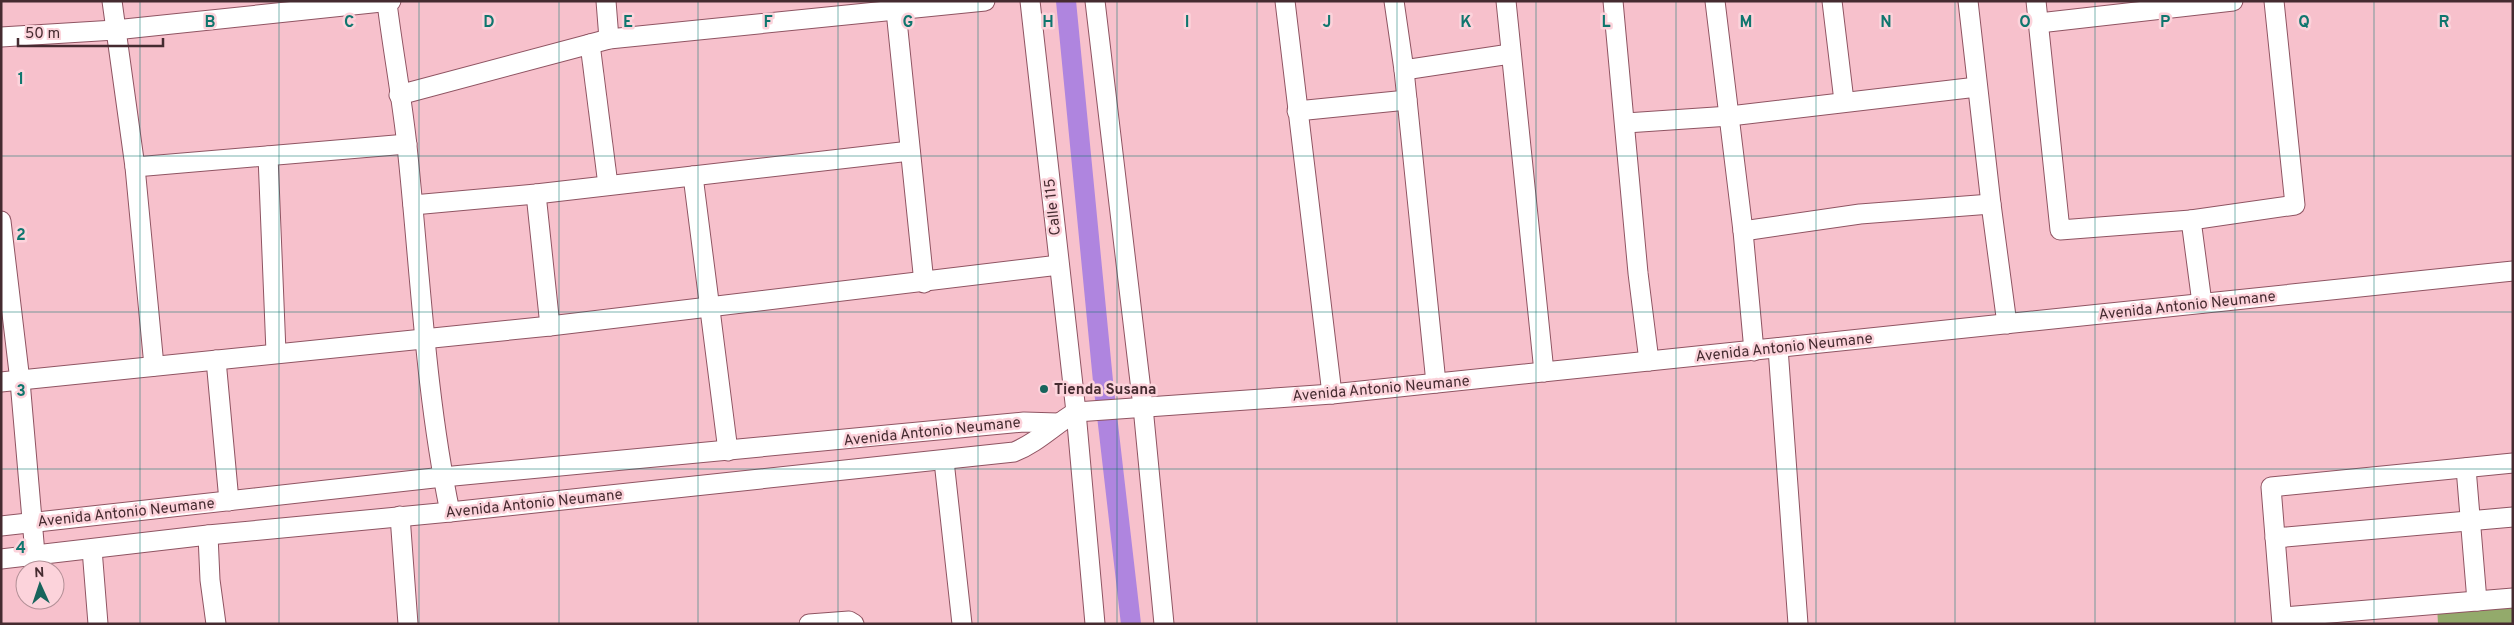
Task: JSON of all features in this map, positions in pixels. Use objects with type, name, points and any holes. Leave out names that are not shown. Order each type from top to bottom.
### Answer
[{"type":"street","points":[[112,1],[135,167],[154,366]]},
{"type":"street","points":[[606,1],[609,39]]},
{"type":"street","points":[[399,95],[609,39],[895,5],[985,1]]},
{"type":"street","name":"Calle 115","points":[[1030,1],[1059,265],[1079,412],[1095,624]]},
{"type":"street","points":[[1095,1],[1138,408],[1164,624]]},
{"type":"street","points":[[1285,1],[1332,394]]},
{"type":"street","points":[[1394,1],[1404,70],[1436,383]]},
{"type":"street","points":[[1506,1],[1544,372]]},
{"type":"street","points":[[1613,1],[1626,123],[1638,273],[1649,361]]},
{"type":"street","points":[[1716,1],[1743,232],[1754,351]]},
{"type":"street","points":[[1832,1],[1844,101]]},
{"type":"street","points":[[1968,1],[1990,204],[2007,324]]},
{"type":"street","points":[[2036,1],[2060,230],[2192,220],[2295,205],[2274,1]]},
{"type":"street","points":[[2039,23],[2234,1]]},
{"type":"street","points":[[1,38],[115,30],[389,2],[399,95],[407,144],[426,338],[443,477],[450,512]]},
{"type":"street","points":[[895,5],[924,283]]},
{"type":"street","points":[[590,44],[608,185]]},
{"type":"street","points":[[1404,70],[1510,54]]},
{"type":"street","points":[[1626,123],[1730,116],[1844,101],[1977,87]]},
{"type":"street","points":[[1297,111],[1407,100]]},
{"type":"street","points":[[135,167],[407,144]]},
{"type":"street","points":[[413,206],[536,194],[910,151]]},
{"type":"street","points":[[268,156],[276,352]]},
{"type":"street","points":[[693,176],[728,451]]},
{"type":"street","points":[[536,194],[550,326]]},
{"type":"street","points":[[1743,232],[1860,214],[1990,204]]},
{"type":"street","points":[[2192,220],[2202,304]]},
{"type":"street","points":[[1,221],[10,382],[33,523],[35,554]]},
{"type":"street","points":[[10,382],[276,352],[550,326],[924,283],[1059,265]]},
{"type":"street","name":"Avenida Antonio Neumane","points":[[1,558],[208,535],[944,461],[1014,452],[1032,446],[1058,422],[1079,412],[1332,394],[2513,271]]},
{"type":"street","points":[[1778,348],[1798,624]]},
{"type":"street","points":[[216,360],[229,501]]},
{"type":"street","name":"Avenida Antonio Neumane","points":[[1,526],[443,477],[1024,422],[1058,422]]},
{"type":"street","points":[[944,461],[962,624]]},
{"type":"street","points":[[2513,463],[2271,487],[2282,620],[2513,598]]},
{"type":"street","points":[[2466,468],[2477,601]]},
{"type":"street","points":[[400,516],[408,624]]},
{"type":"street","points":[[2275,538],[2513,517]]},
{"type":"street","points":[[208,535],[210,580],[216,624]]},
{"type":"street","points":[[92,549],[98,624]]},
{"type":"street","points":[[809,624],[849,621],[854,624]]},
{"type":"green space","points":[[2513,600],[2513,624],[2438,624],[2437,606]]},
{"type":"waterway","points":[[1066,1],[1103,381],[1131,624]]},
{"type":"place","name":"Tienda Susana","points":[[1044,389]]}]
